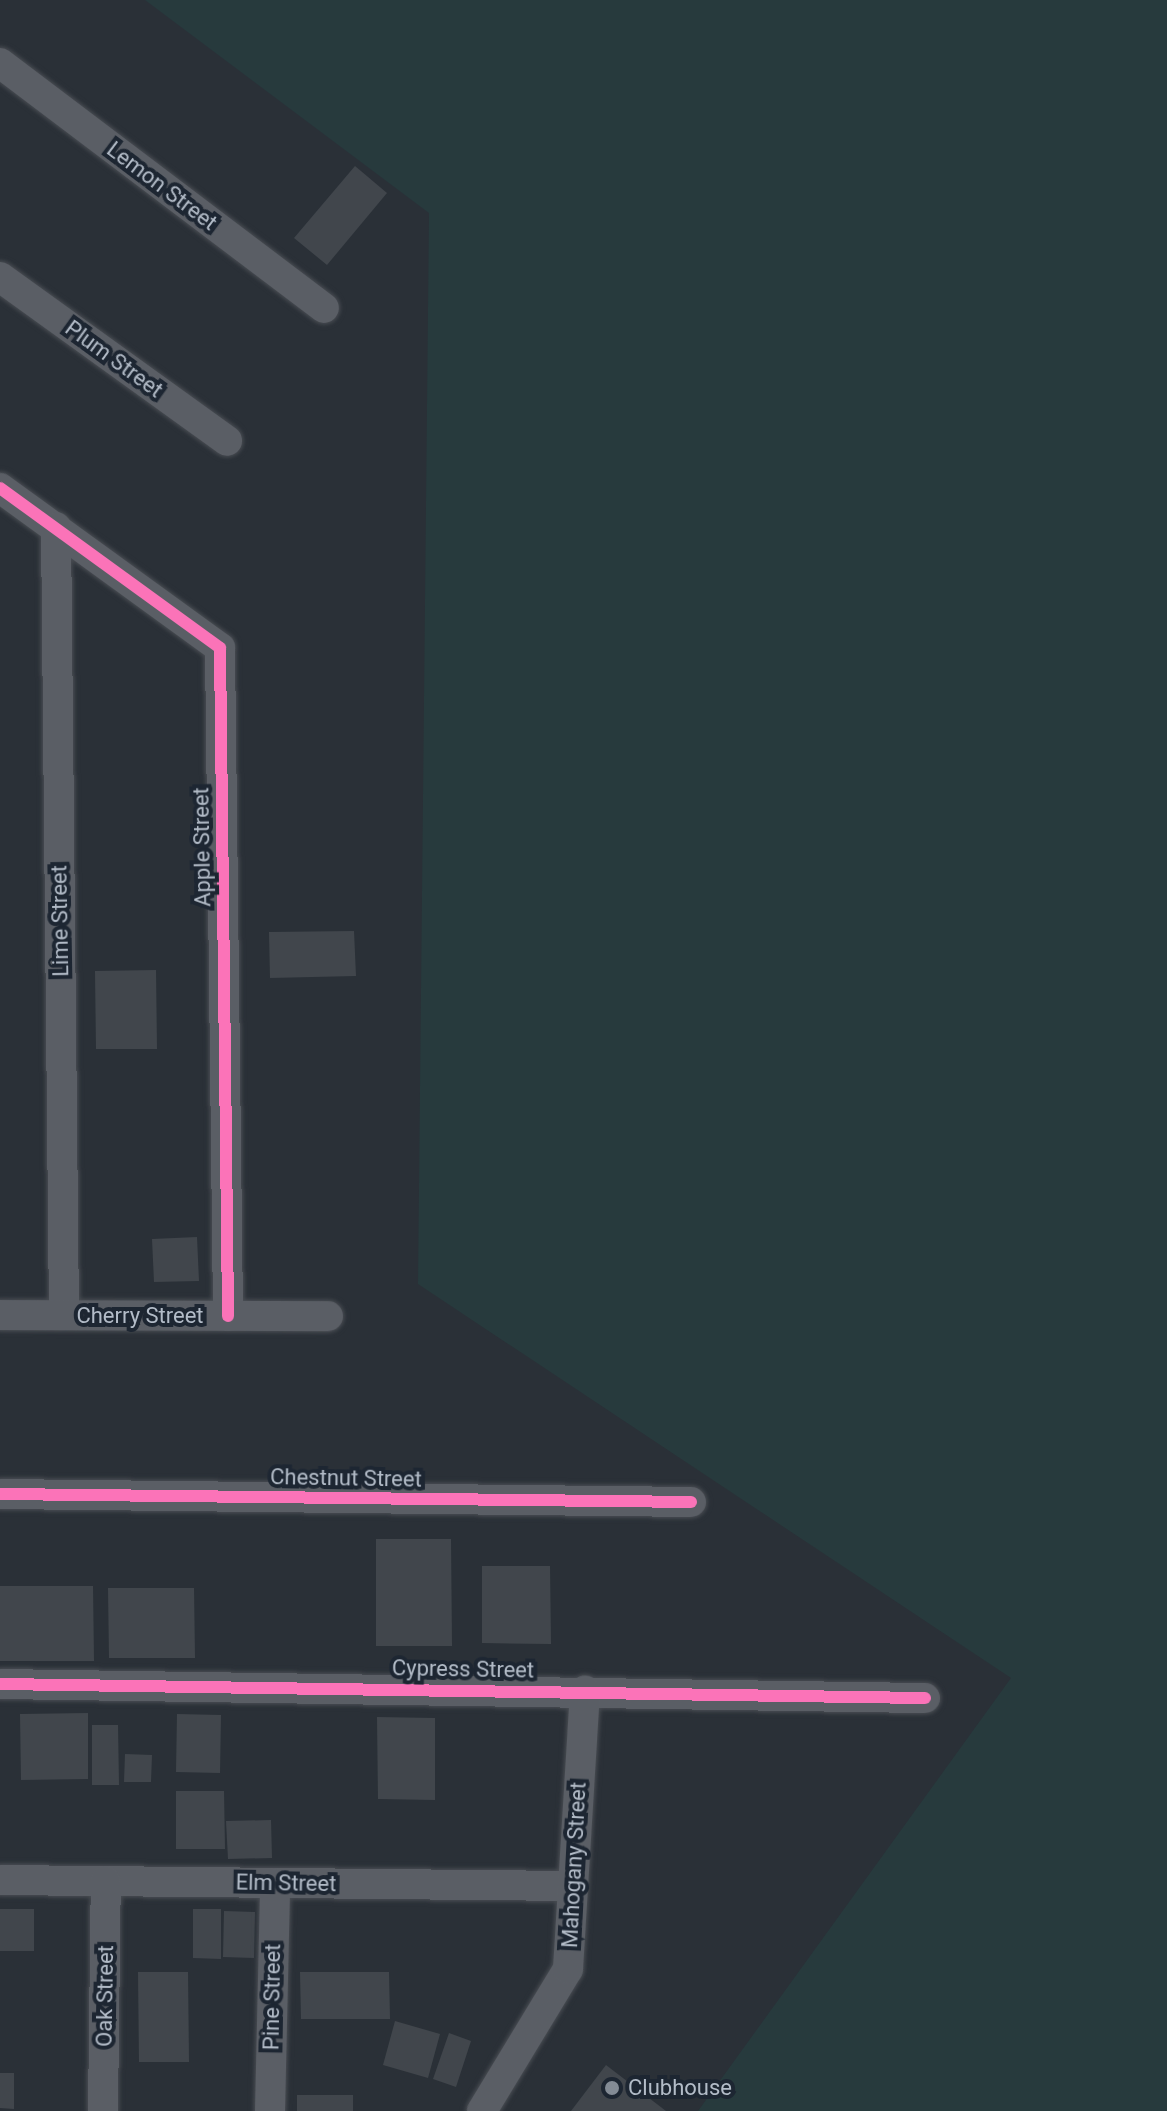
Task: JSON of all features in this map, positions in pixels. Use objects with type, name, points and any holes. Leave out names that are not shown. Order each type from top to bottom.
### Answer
[{"type":"street","name":"Lemon Street","points":[[0,63],[324,308]]},
{"type":"street","name":"Plum Street","points":[[0,277],[227,441]]},
{"type":"street","name":"Apple Street","points":[[0,488],[220,648],[228,1316]]},
{"type":"street","name":"Lime Street","points":[[56,527],[64,1315]]},
{"type":"street","name":"Cherry Street","points":[[0,1315],[328,1316]]},
{"type":"street","name":"Chestnut Street","points":[[0,1494],[691,1502]]},
{"type":"street","name":"Cypress Street","points":[[0,1684],[925,1698]]},
{"type":"street","name":"Mahogany Street","points":[[482,2111],[568,1969],[585,1691]]},
{"type":"street","name":"Elm Street","points":[[0,1880],[572,1886]]},
{"type":"street","name":"Oak Street","points":[[103,2111],[106,1881]]},
{"type":"street","name":"Pine Street","points":[[270,2111],[275,1883]]},
{"type":"shaded area","points":[[145,0],[1167,0],[1167,2111],[698,2111],[1011,1678],[418,1284],[429,213]]},
{"type":"building","points":[[355,166],[387,193],[327,265],[294,238]]},
{"type":"building","points":[[354,931],[356,976],[270,978],[269,932]]},
{"type":"building","points":[[156,970],[157,1049],[96,1049],[95,971]]},
{"type":"building","points":[[197,1237],[199,1281],[154,1282],[152,1239]]},
{"type":"building","points":[[376,1539],[451,1539],[452,1646],[376,1646]]},
{"type":"building","points":[[482,1566],[550,1566],[551,1644],[482,1643]]},
{"type":"building","points":[[0,1586],[93,1586],[94,1661],[0,1661]]},
{"type":"building","points":[[108,1588],[194,1588],[195,1658],[109,1658]]},
{"type":"building","points":[[88,1713],[88,1779],[21,1780],[20,1714]]},
{"type":"building","points":[[177,1714],[221,1715],[220,1773],[176,1772]]},
{"type":"building","points":[[377,1717],[435,1718],[435,1800],[378,1799]]},
{"type":"building","points":[[92,1725],[118,1725],[119,1785],[92,1785]]},
{"type":"building","points":[[125,1754],[152,1755],[151,1782],[124,1782]]},
{"type":"building","points":[[176,1791],[224,1791],[225,1849],[176,1849]]},
{"type":"building","points":[[271,1820],[272,1858],[228,1859],[226,1821]]},
{"type":"building","points":[[0,1909],[34,1909],[34,1951],[0,1951]]},
{"type":"building","points":[[193,1909],[221,1909],[221,1959],[193,1958]]},
{"type":"building","points":[[224,1911],[255,1912],[254,1958],[223,1957]]},
{"type":"building","points":[[138,1972],[188,1972],[189,2062],[139,2062]]},
{"type":"building","points":[[300,1972],[389,1972],[390,2019],[301,2019]]},
{"type":"building","points":[[395,2021],[440,2034],[428,2078],[383,2065]]},
{"type":"building","points":[[449,2033],[471,2041],[456,2087],[433,2079]]},
{"type":"building","name":"Clubhouse","points":[[606,2065],[666,2111],[571,2111]]},
{"type":"building","points":[[0,2073],[14,2073],[14,2109],[0,2108]]},
{"type":"building","points":[[297,2095],[353,2095],[353,2111],[297,2111]]},
{"type":"cycle path","points":[[0,488],[220,648],[228,1316]]},
{"type":"cycle path","points":[[0,1494],[691,1502]]},
{"type":"cycle path","points":[[0,1684],[925,1698]]},
{"type":"place","name":"Clubhouse","points":[[612,2088]]}]
